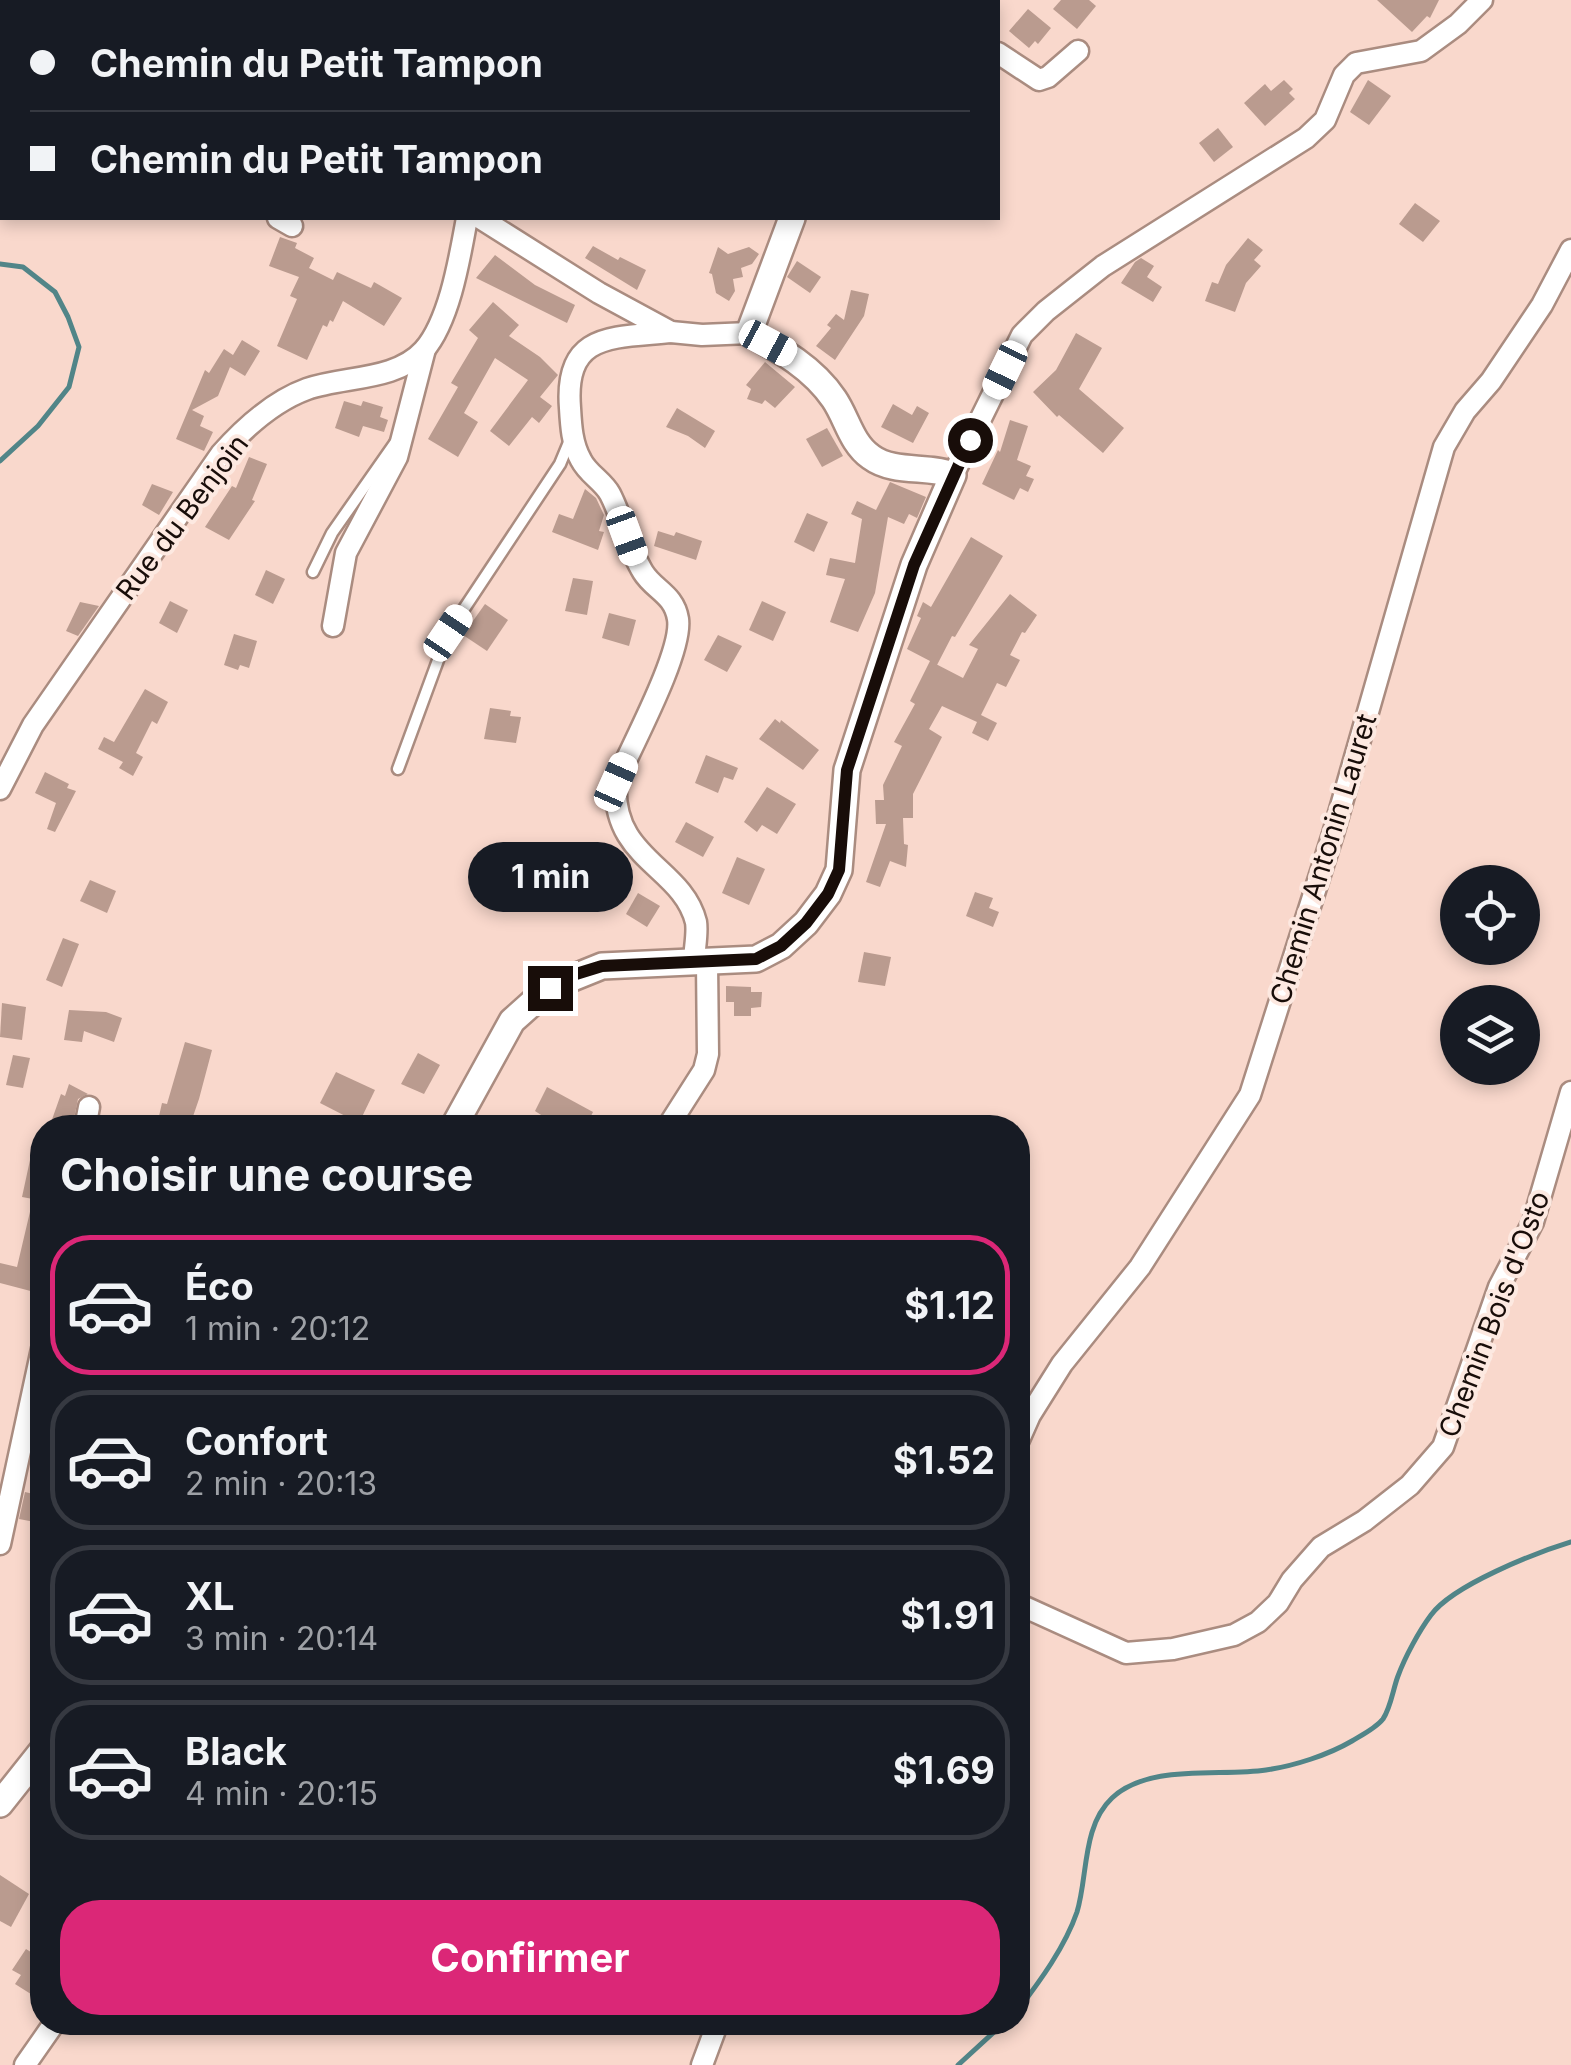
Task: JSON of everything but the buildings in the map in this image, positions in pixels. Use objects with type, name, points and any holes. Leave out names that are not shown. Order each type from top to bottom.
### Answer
[{"type":"street","points":[[460,1115],[512,1021],[550,988],[602,966],[756,959],[781,946],[806,923],[828,894],[839,870],[847,770],[914,565],[953,475],[1022,336],[1046,311],[1103,266],[1306,138],[1325,120],[1344,75],[1356,63],[1420,51],[1458,24],[1482,0]]},
{"type":"street","points":[[1000,53],[1039,80],[1078,51]]},
{"type":"street","points":[[333,626],[346,553],[397,457],[425,349],[444,312],[467,220]]},
{"type":"street","points":[[483,220],[599,294],[671,332]]},
{"type":"street","points":[[749,333],[791,220]]},
{"type":"street","name":"Chemin Antonin Lauret","points":[[1030,1414],[1062,1364],[1140,1268],[1250,1095],[1333,834],[1444,447],[1465,411],[1491,381],[1542,304],[1571,250]]},
{"type":"street","points":[[675,1115],[704,1070],[708,1054],[710,1024],[696,923],[683,898],[626,832],[615,802],[616,782],[676,646],[678,615],[664,590],[649,582],[640,568],[608,489],[590,475],[578,456],[572,435],[568,382],[580,354],[607,339],[671,332],[749,333],[786,353],[816,377],[868,456],[881,463],[953,475]]},
{"type":"street","name":"Rue du Benjoin","points":[[0,788],[34,725],[221,454],[239,434],[303,391],[391,371],[425,349]]},
{"type":"street","name":"Chemin Bois d'Osto","points":[[1030,1609],[1126,1653],[1173,1649],[1234,1635],[1258,1622],[1278,1603],[1321,1547],[1364,1521],[1410,1485],[1442,1447],[1499,1287],[1533,1222],[1571,1092]]},
{"type":"street","points":[[0,1544],[30,1405]]},
{"type":"street","points":[[0,1804],[30,1763]]},
{"type":"street","points":[[26,2065],[47,2035]]},
{"type":"street","points":[[702,2065],[713,2035]]},
{"type":"lane","points":[[313,572],[332,533],[402,434]]},
{"type":"lane","points":[[398,769],[448,633],[560,464],[572,435]]},
{"type":"waterway","points":[[0,264],[23,267],[55,292],[79,347],[69,387],[38,426],[0,461]]},
{"type":"waterway","points":[[1030,1993],[1072,1925],[1095,1823],[1112,1798],[1145,1780],[1277,1768],[1322,1755],[1352,1741],[1383,1719],[1408,1653],[1426,1621],[1442,1604],[1496,1571],[1571,1542]]},
{"type":"waterway","points":[[958,2065],[991,2035]]},
{"type":"route","points":[[550,988],[602,966],[756,959],[781,946],[806,923],[828,894],[839,870],[847,770],[914,565],[970,440]]}]
